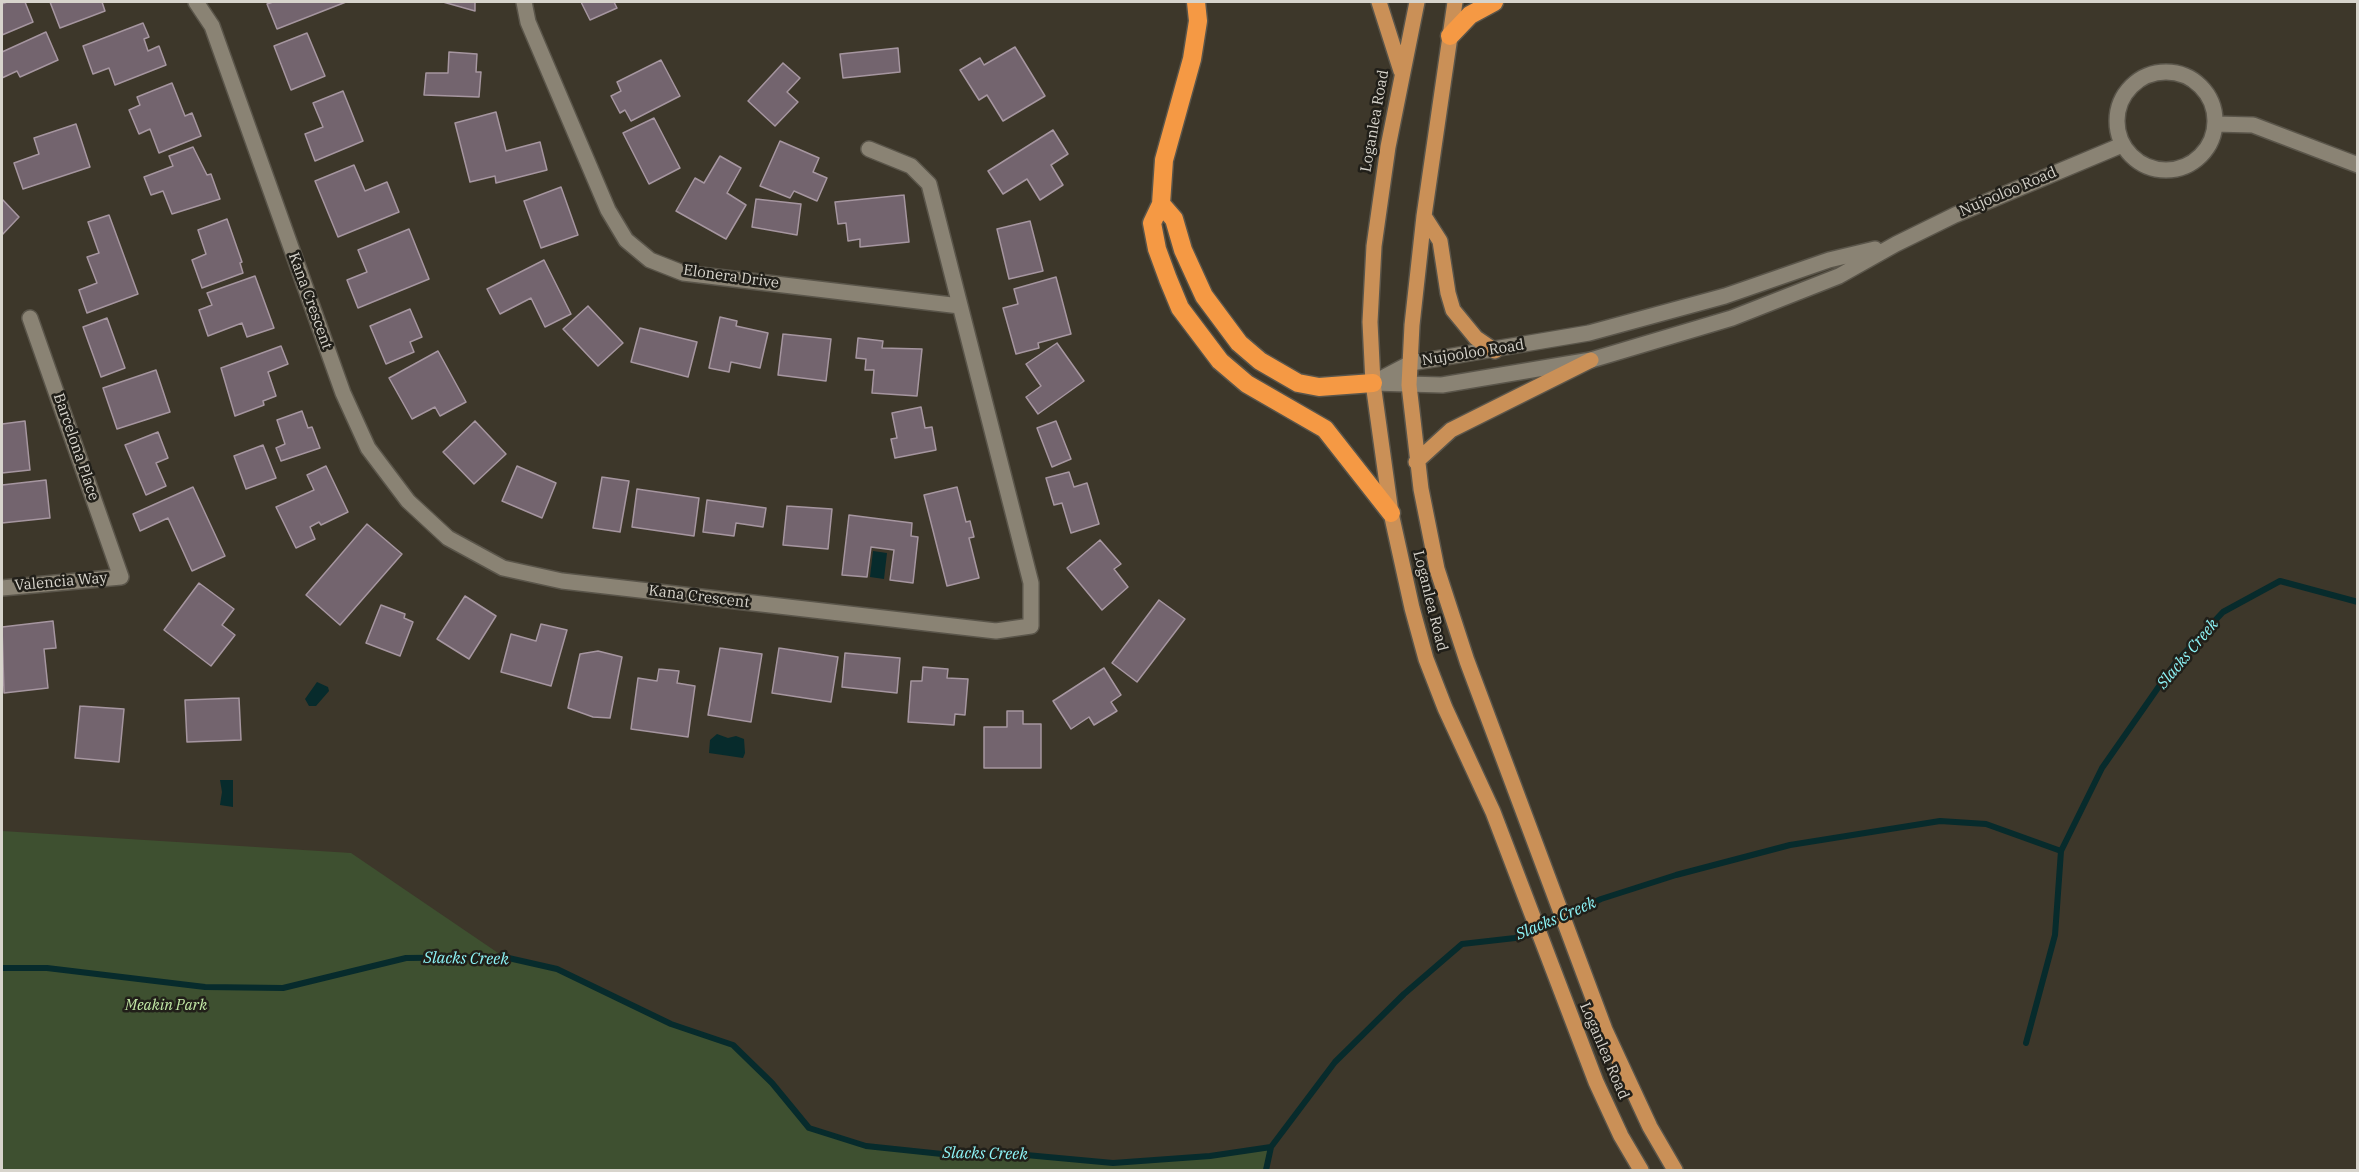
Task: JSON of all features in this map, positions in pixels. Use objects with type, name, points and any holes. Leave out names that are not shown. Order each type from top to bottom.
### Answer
[{"type":"highway","points":[[1196,2],[1198,21],[1192,59],[1164,160],[1161,204],[1152,223],[1157,249],[1180,308],[1220,361],[1247,384],[1325,429],[1391,513]]},
{"type":"highway","points":[[1450,36],[1470,15],[1494,2]]},
{"type":"highway","points":[[1161,204],[1174,219],[1183,250],[1204,296],[1239,343],[1260,361],[1298,382],[1319,387],[1373,383]]},
{"type":"main road","points":[[1379,2],[1402,74]]},
{"type":"main road","name":"Loganlea Road","points":[[1417,2],[1388,147],[1374,246],[1370,322],[1373,383],[1391,513],[1426,659],[1444,708],[1493,812],[1579,1041],[1621,1136],[1641,1170]]},
{"type":"main road","name":"Loganlea Road","points":[[1455,2],[1424,216],[1412,325],[1409,386],[1416,462],[1437,569],[1467,661],[1605,1030],[1650,1127],[1676,1170]]},
{"type":"main road","points":[[1424,216],[1440,241],[1453,310],[1476,338],[1495,351]]},
{"type":"main road","points":[[1416,462],[1451,430],[1591,360]]},
{"type":"street","name":"Kana Crescent","points":[[196,2],[212,26],[343,393],[368,448],[408,501],[448,538],[503,568],[562,581],[996,631],[1031,626],[1030,582],[929,184],[911,166],[869,148]]},
{"type":"street","name":"Elonera Drive","points":[[524,2],[528,22],[608,210],[626,240],[650,260],[683,273],[960,306]]},
{"type":"street","points":[[2154,72],[2177,73],[2198,83],[2208,94],[2214,108],[2215,124],[2212,139],[2203,153],[2191,163],[2177,169],[2161,170],[2145,166],[2132,157],[2122,145],[2117,131],[2116,116],[2120,101],[2134,83],[2154,72]]},
{"type":"street","points":[[2215,124],[2253,125],[2358,165]]},
{"type":"street","name":"Nujooloo Road","points":[[1373,383],[1409,386],[1442,385],[1591,360],[1732,318],[1839,276],[1896,243],[2034,180],[2122,145]]},
{"type":"street","name":"Nujooloo Road","points":[[1373,383],[1411,363],[1495,351],[1589,333],[1725,296],[1829,260],[1896,243]]},
{"type":"street","name":"Barcelona Place","points":[[30,318],[121,576]]},
{"type":"street","name":"Valencia Way","points":[[2,588],[121,576]]},
{"type":"green space","name":"Meakin Park","points":[[2,831],[351,853],[504,957],[557,969],[671,1024],[733,1045],[772,1083],[809,1127],[866,1146],[942,1154],[1026,1155],[1113,1163],[1210,1156],[1271,1147],[1266,1170],[2,1170]]},
{"type":"water","points":[[873,551],[887,553],[884,579],[870,577]]},
{"type":"water","points":[[317,682],[328,687],[329,691],[316,706],[309,706],[305,699]]},
{"type":"water","points":[[717,734],[728,738],[736,736],[744,739],[743,758],[709,753],[710,740]]},
{"type":"water","points":[[220,780],[233,780],[233,807],[220,805],[222,792]]},
{"type":"building","points":[[25,2],[33,22],[2,35],[2,4]]},
{"type":"building","points":[[50,2],[102,2],[105,11],[60,28]]},
{"type":"building","points":[[273,2],[346,2],[277,29],[267,4]]},
{"type":"building","points":[[443,2],[475,2],[475,11]]},
{"type":"building","points":[[581,2],[614,2],[617,8],[590,20]]},
{"type":"building","points":[[143,23],[149,37],[144,39],[148,51],[159,46],[166,65],[115,85],[109,68],[93,74],[83,46]]},
{"type":"building","points":[[46,32],[58,60],[20,77],[17,71],[2,78],[2,52]]},
{"type":"building","points":[[307,33],[325,76],[291,90],[274,46]]},
{"type":"building","points":[[1015,47],[1045,96],[1003,121],[987,95],[979,100],[960,70],[980,58],[984,65]]},
{"type":"building","points":[[898,48],[900,72],[843,78],[840,54]]},
{"type":"building","points":[[449,52],[477,54],[476,72],[481,72],[479,97],[424,95],[426,73],[448,73]]},
{"type":"building","points":[[661,60],[680,96],[631,121],[625,110],[620,113],[611,96],[621,91],[617,82]]},
{"type":"building","points":[[783,63],[800,78],[787,92],[798,102],[775,126],[748,101]]},
{"type":"building","points":[[172,83],[185,116],[192,113],[201,136],[159,153],[150,129],[139,134],[129,110],[140,105],[137,97]]},
{"type":"building","points":[[343,91],[363,141],[315,161],[305,134],[323,127],[313,103]]},
{"type":"building","points":[[496,112],[506,151],[540,142],[547,170],[496,183],[495,176],[470,182],[455,123]]},
{"type":"building","points":[[654,118],[680,168],[649,184],[623,133]]},
{"type":"building","points":[[76,124],[90,167],[23,189],[14,163],[39,154],[34,138]]},
{"type":"building","points":[[1053,130],[1068,154],[1051,165],[1063,185],[1040,200],[1027,179],[1003,194],[988,171]]},
{"type":"building","points":[[780,141],[819,158],[813,172],[827,178],[817,201],[794,191],[790,198],[760,186]]},
{"type":"building","points":[[193,147],[207,175],[211,174],[220,199],[172,214],[163,191],[151,195],[144,177],[173,166],[169,156]]},
{"type":"building","points":[[720,156],[741,168],[727,193],[746,205],[726,239],[676,211],[695,178],[704,183]]},
{"type":"building","points":[[354,165],[365,191],[387,182],[399,212],[338,237],[315,181]]},
{"type":"building","points":[[561,187],[578,235],[541,248],[524,201]]},
{"type":"building","points":[[904,195],[909,242],[860,247],[860,239],[848,241],[846,223],[838,224],[835,202]]},
{"type":"building","points":[[2,199],[19,217],[2,235]]},
{"type":"building","points":[[756,199],[801,204],[797,235],[752,227]]},
{"type":"building","points":[[109,215],[138,294],[87,313],[79,290],[97,283],[87,257],[99,253],[88,222]]},
{"type":"building","points":[[227,219],[242,262],[240,263],[243,273],[202,288],[192,260],[206,254],[198,230]]},
{"type":"building","points":[[1030,221],[1043,271],[1009,279],[997,229]]},
{"type":"building","points":[[409,229],[429,279],[358,308],[347,280],[367,272],[358,250]]},
{"type":"building","points":[[544,260],[571,314],[545,327],[531,298],[500,314],[487,289]]},
{"type":"building","points":[[255,276],[274,328],[247,337],[242,323],[208,336],[199,310],[212,305],[207,293]]},
{"type":"building","points":[[1056,277],[1071,334],[1038,343],[1039,348],[1016,354],[1003,308],[1018,304],[1014,289]]},
{"type":"building","points":[[588,306],[623,343],[598,366],[563,329]]},
{"type":"building","points":[[410,309],[422,337],[410,342],[414,352],[386,364],[370,326]]},
{"type":"building","points":[[720,317],[737,321],[736,326],[768,333],[760,368],[731,362],[729,372],[709,368]]},
{"type":"building","points":[[107,318],[125,368],[101,377],[83,327]]},
{"type":"building","points":[[640,328],[697,342],[688,377],[631,362]]},
{"type":"building","points":[[783,334],[831,339],[826,381],[778,375]]},
{"type":"building","points":[[858,338],[883,341],[882,348],[922,349],[917,396],[872,393],[874,370],[865,370],[866,359],[856,358]]},
{"type":"building","points":[[1057,343],[1084,381],[1038,414],[1026,397],[1041,386],[1026,364]]},
{"type":"building","points":[[281,346],[288,364],[268,372],[276,396],[263,401],[264,405],[235,416],[221,368]]},
{"type":"building","points":[[438,351],[466,402],[440,416],[435,407],[412,419],[389,378]]},
{"type":"building","points":[[156,370],[170,412],[117,429],[103,388]]},
{"type":"building","points":[[921,407],[925,428],[932,427],[936,450],[895,458],[891,439],[897,438],[892,413]]},
{"type":"building","points":[[302,411],[308,428],[312,427],[320,448],[281,461],[276,448],[285,444],[277,420]]},
{"type":"building","points":[[25,421],[30,470],[2,473],[2,424]]},
{"type":"building","points":[[475,421],[506,454],[474,484],[443,452]]},
{"type":"building","points":[[1056,421],[1071,459],[1052,467],[1037,428]]},
{"type":"building","points":[[158,432],[168,458],[156,463],[166,486],[146,495],[125,445]]},
{"type":"building","points":[[263,445],[276,478],[246,489],[234,456]]},
{"type":"building","points":[[326,466],[348,512],[321,525],[319,522],[310,527],[315,539],[296,548],[276,507],[314,490],[307,475]]},
{"type":"building","points":[[517,466],[556,483],[542,518],[502,501]]},
{"type":"building","points":[[1069,472],[1074,487],[1087,483],[1099,524],[1071,533],[1062,503],[1054,505],[1046,478]]},
{"type":"building","points":[[602,477],[629,481],[620,532],[593,528]]},
{"type":"building","points":[[46,480],[50,518],[2,523],[2,485]]},
{"type":"building","points":[[193,487],[225,556],[192,571],[168,518],[140,531],[133,514]]},
{"type":"building","points":[[957,487],[966,522],[970,521],[974,537],[969,538],[979,578],[947,586],[924,495]]},
{"type":"building","points":[[637,489],[699,498],[694,536],[632,527]]},
{"type":"building","points":[[707,500],[766,508],[763,527],[736,523],[734,536],[703,532]]},
{"type":"building","points":[[787,506],[832,509],[828,549],[783,545]]},
{"type":"building","points":[[849,515],[912,523],[911,536],[918,537],[913,583],[890,580],[894,550],[871,547],[867,577],[842,575]]},
{"type":"building","points":[[367,524],[402,554],[340,625],[306,595]]},
{"type":"building","points":[[1100,540],[1121,564],[1114,569],[1128,587],[1102,610],[1067,568]]},
{"type":"building","points":[[199,583],[234,609],[222,625],[235,635],[211,666],[164,630]]},
{"type":"building","points":[[465,596],[496,616],[469,659],[437,639]]},
{"type":"building","points":[[1159,600],[1185,619],[1137,682],[1112,663]]},
{"type":"building","points":[[381,605],[405,614],[404,618],[413,622],[400,656],[366,643]]},
{"type":"building","points":[[53,621],[56,648],[44,649],[48,688],[4,693],[2,627]]},
{"type":"building","points":[[541,624],[567,630],[551,686],[501,672],[511,634],[536,641]]},
{"type":"building","points":[[720,648],[762,654],[751,722],[708,715]]},
{"type":"building","points":[[779,648],[838,657],[831,702],[772,693]]},
{"type":"building","points":[[598,651],[622,657],[610,718],[593,717],[568,708],[580,654]]},
{"type":"building","points":[[845,653],[900,658],[897,693],[842,687]]},
{"type":"building","points":[[923,667],[948,669],[947,678],[968,679],[965,715],[955,714],[954,725],[908,722],[911,681],[922,681]]},
{"type":"building","points":[[1104,668],[1121,695],[1111,702],[1117,711],[1094,725],[1089,717],[1071,729],[1053,701]]},
{"type":"building","points":[[659,669],[679,671],[677,683],[695,686],[688,737],[631,729],[638,678],[657,681]]},
{"type":"building","points":[[239,698],[241,740],[187,742],[185,700]]},
{"type":"building","points":[[80,706],[124,709],[119,762],[75,758]]},
{"type":"building","points":[[1007,711],[1023,711],[1023,724],[1041,724],[1041,768],[984,768],[984,727],[1007,727]]},
{"type":"waterway","name":"Slacks Creek","points":[[2026,1043],[2055,935],[2061,851],[2102,768],[2176,662],[2223,612],[2280,581],[2358,602]]},
{"type":"waterway","name":"Slacks Creek","points":[[1266,1170],[1271,1147],[1335,1062],[1404,994],[1462,944],[1515,938],[1601,899],[1676,875],[1790,845],[1940,821],[1986,824],[2061,851]]},
{"type":"waterway","name":"Slacks Creek","points":[[2,968],[47,968],[205,987],[283,988],[406,958],[504,957],[557,969],[671,1024],[733,1045],[772,1083],[809,1128],[866,1146],[942,1154],[1026,1155],[1113,1163],[1210,1156],[1271,1147]]}]
